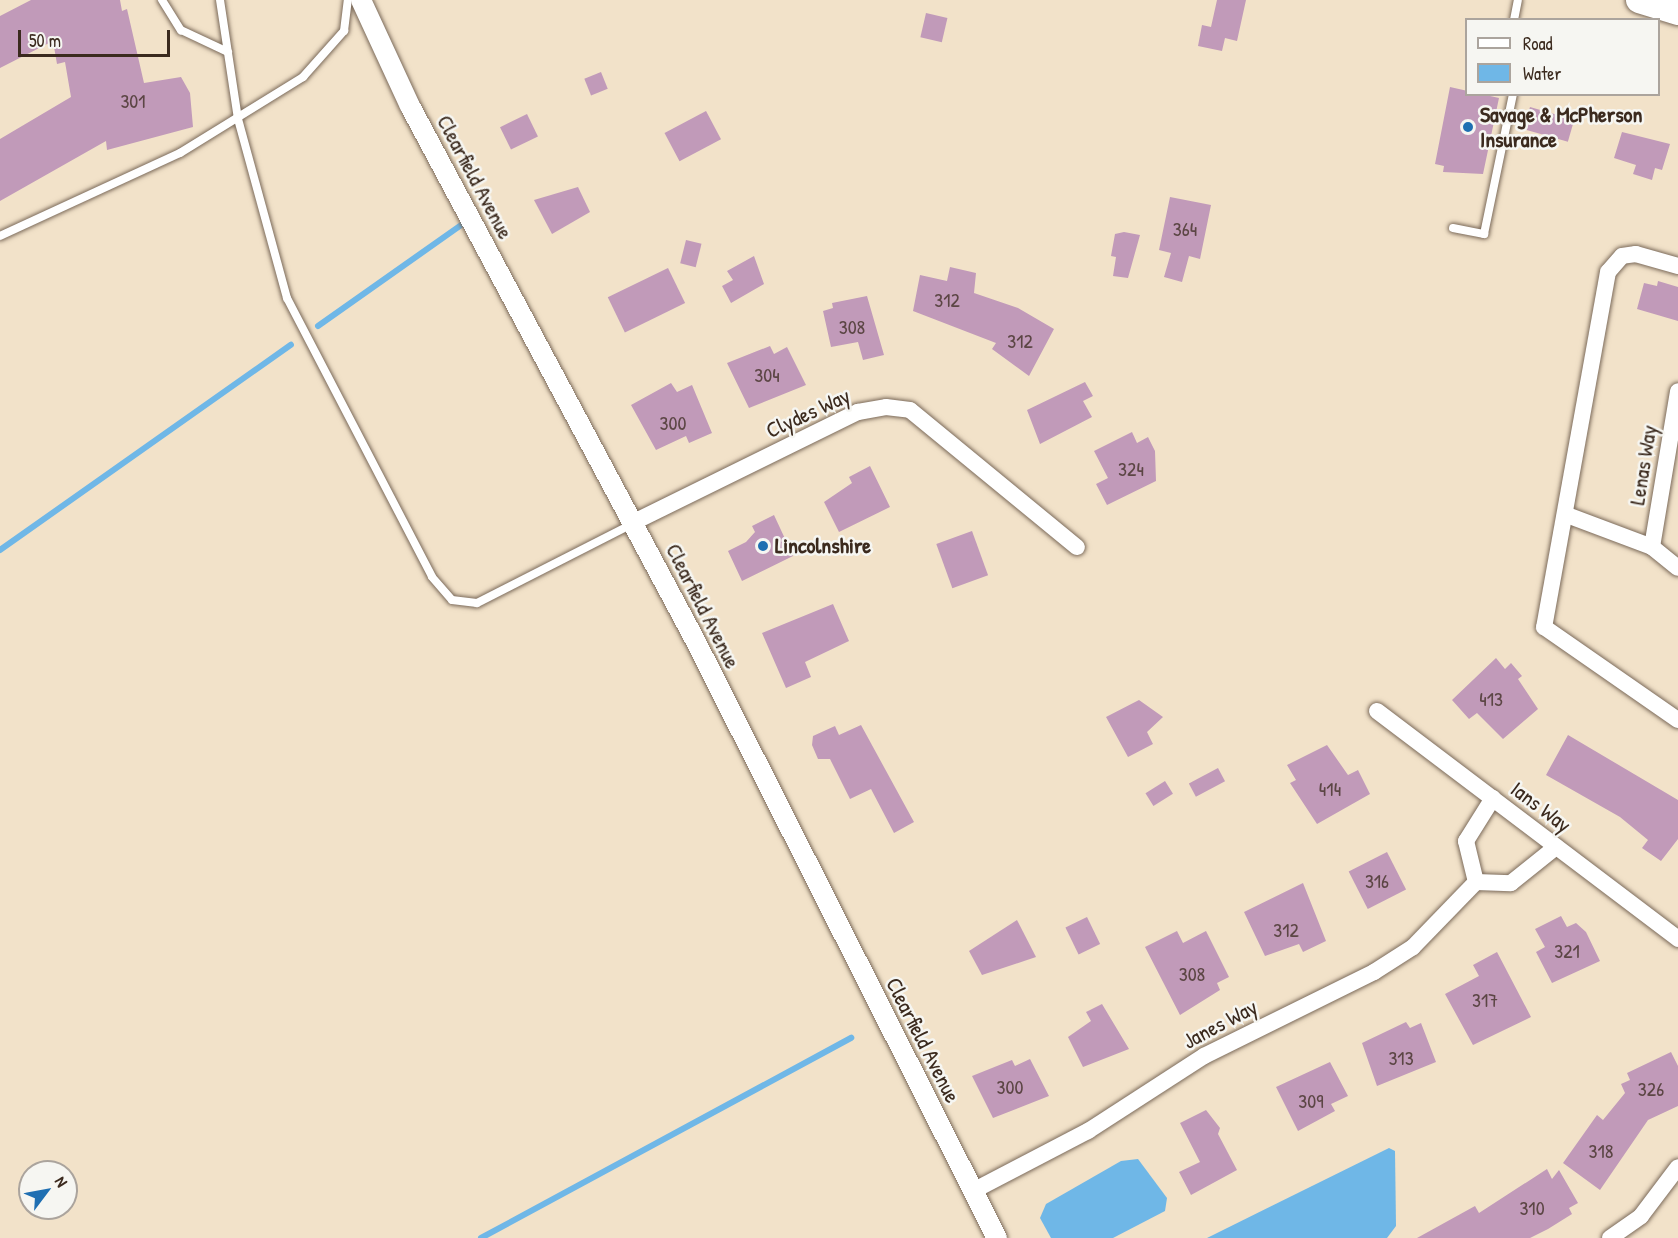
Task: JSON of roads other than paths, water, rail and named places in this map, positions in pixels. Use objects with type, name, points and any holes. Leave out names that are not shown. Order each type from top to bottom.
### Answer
[{"type":"main road","points":[[1639,0],[1678,12]]},
{"type":"street","name":"Clearfield Avenue","points":[[361,0],[410,106],[632,523],[997,1238]]},
{"type":"street","points":[[1678,266],[1636,254],[1622,256],[1608,272],[1567,515],[1544,627],[1678,720]]},
{"type":"street","name":"Lenas Way","points":[[1652,547],[1678,391]]},
{"type":"street","name":"Clydes Way","points":[[632,523],[858,412],[886,407],[910,410],[1077,547]]},
{"type":"street","points":[[1567,515],[1652,547],[1678,568]]},
{"type":"street","name":"Ians Way","points":[[1377,711],[1678,939]]},
{"type":"street","points":[[1493,798],[1466,841],[1476,882],[1511,883],[1556,847]]},
{"type":"street","name":"Janes Way","points":[[973,1191],[1089,1131],[1204,1056],[1374,972],[1413,947],[1476,882]]},
{"type":"street","points":[[1610,1238],[1641,1216],[1678,1167]]},
{"type":"lane","points":[[162,0],[181,30],[228,52]]},
{"type":"lane","points":[[220,0],[238,119],[287,298],[359,442],[443,592],[463,605],[477,603],[632,523]]},
{"type":"lane","points":[[0,236],[180,153],[303,77],[335,45],[344,31],[348,0]]},
{"type":"lane","points":[[1514,18],[1518,0]]},
{"type":"lane","points":[[1453,228],[1484,234],[1513,96]]},
{"type":"water","points":[[1389,1148],[1395,1151],[1396,1226],[1387,1238],[1207,1238]]},
{"type":"water","points":[[1138,1159],[1167,1198],[1165,1211],[1113,1238],[1051,1238],[1040,1218],[1046,1204],[1121,1161]]},
{"type":"waterway","points":[[318,326],[461,225]]},
{"type":"waterway","points":[[0,550],[291,345]]},
{"type":"waterway","points":[[481,1238],[851,1038]]},
{"type":"place","name":"Savage & McPherson Insurance","points":[[1468,127]]},
{"type":"place","name":"Lincolnshire","points":[[763,546]]}]
